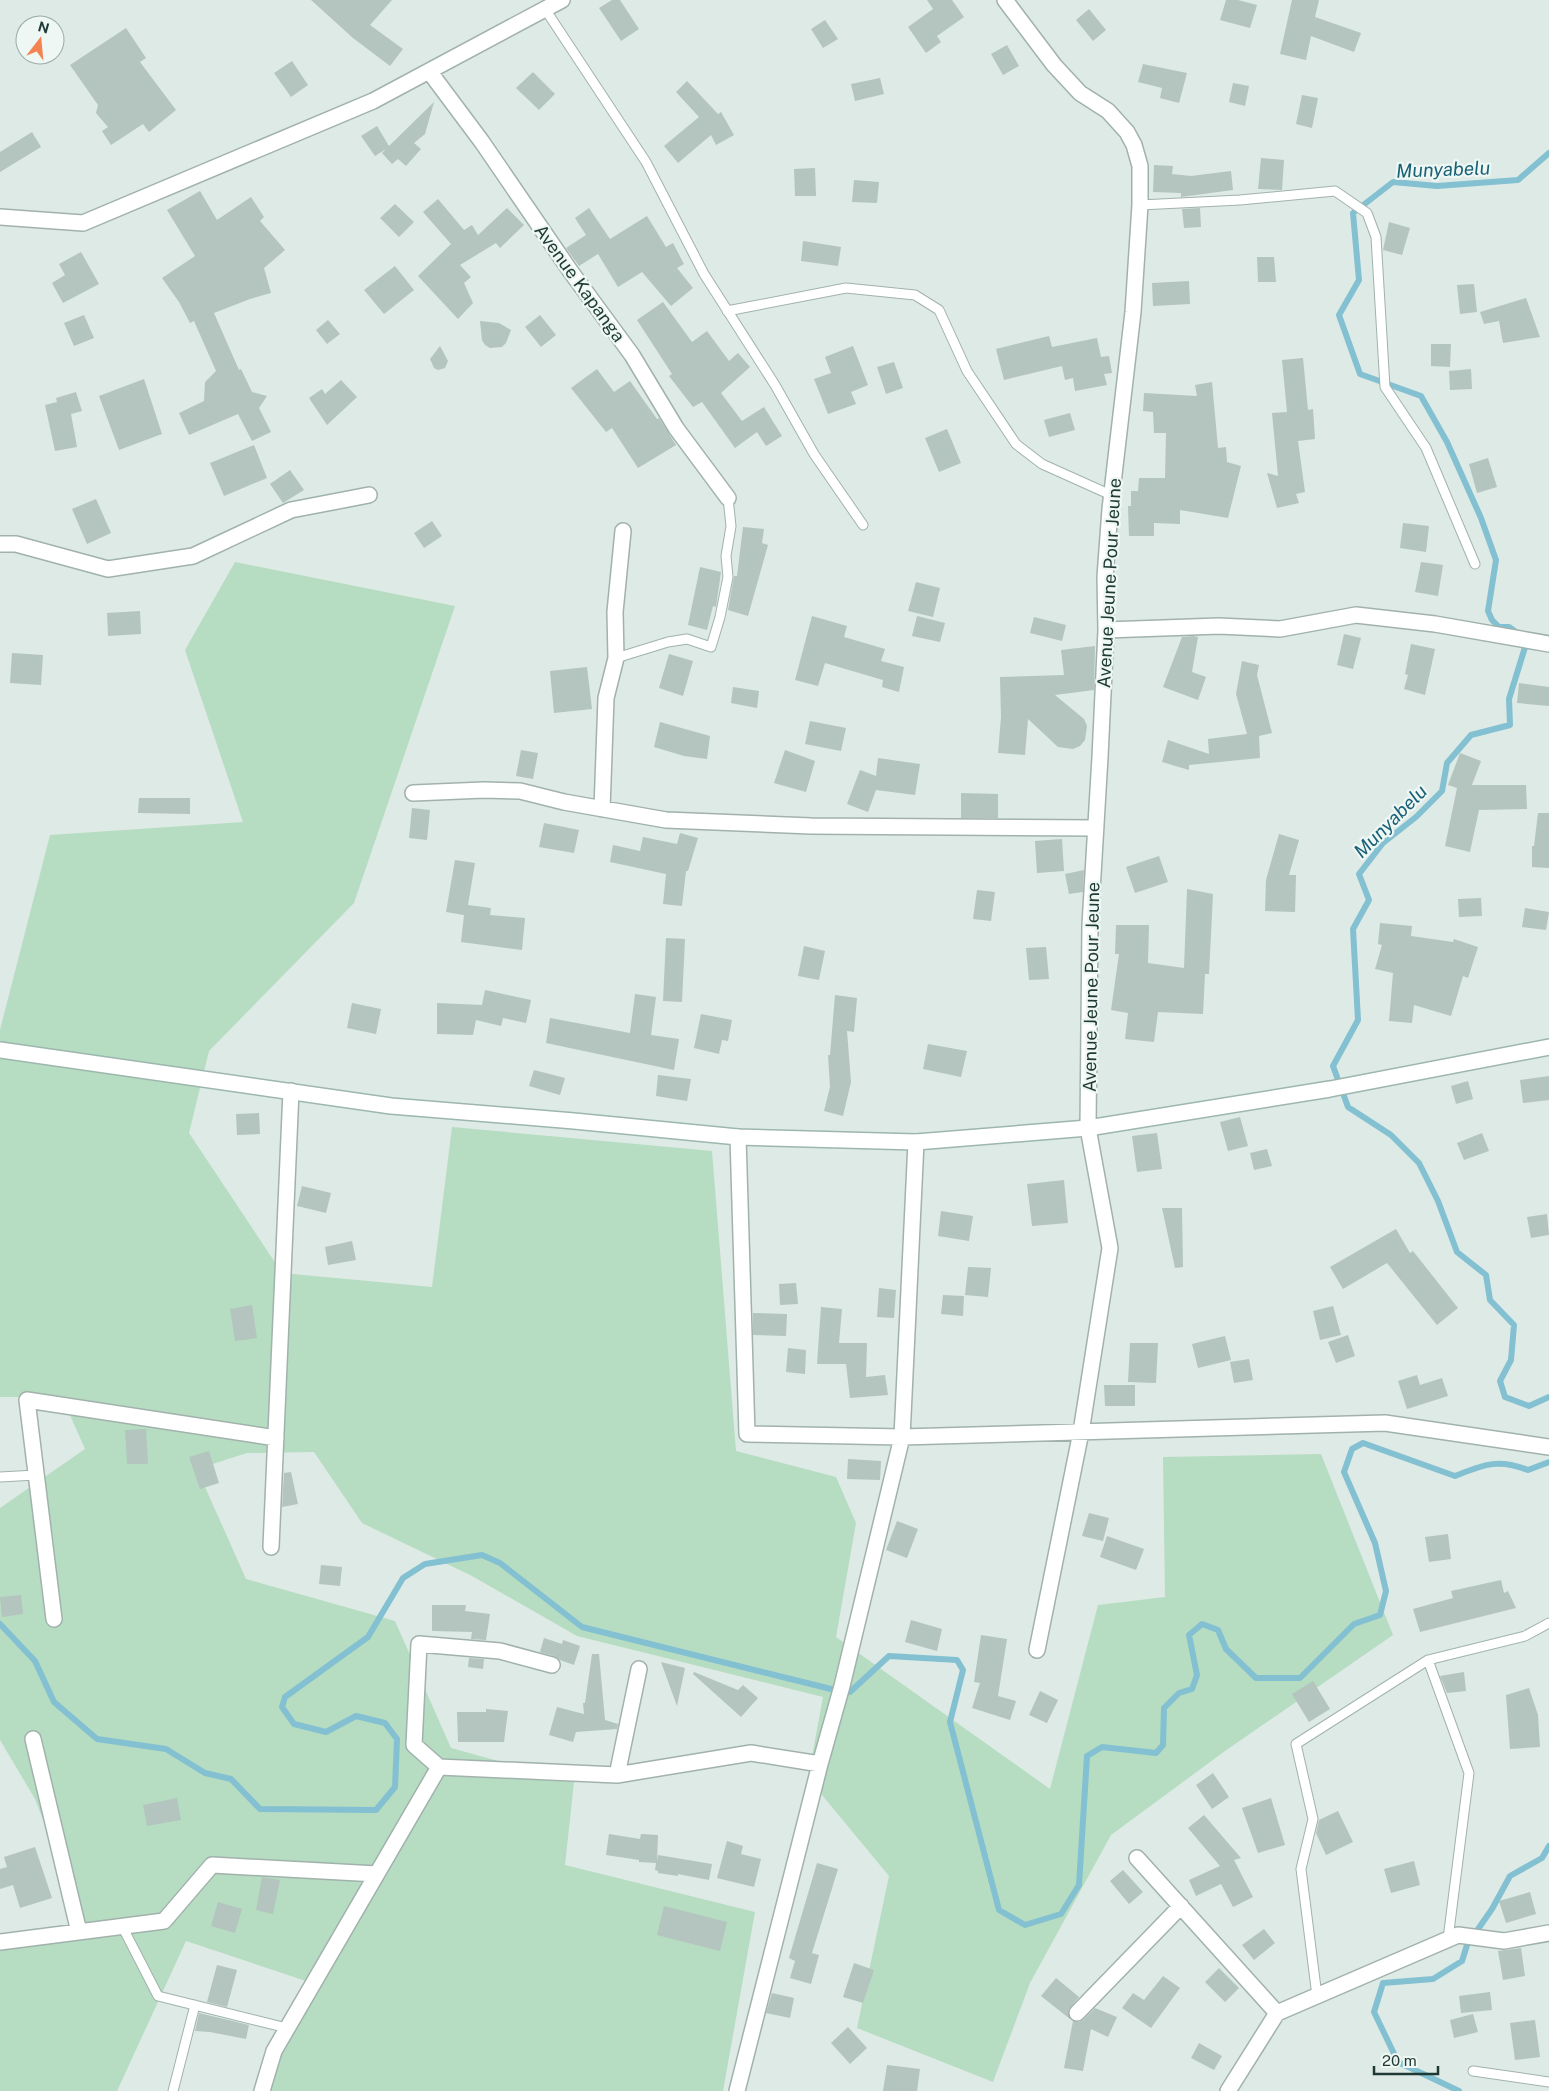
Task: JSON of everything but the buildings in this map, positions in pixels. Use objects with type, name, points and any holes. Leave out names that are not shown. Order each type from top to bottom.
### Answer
[{"type":"street","points":[[0,217],[83,224],[373,101],[429,71],[541,5],[562,0]]},
{"type":"street","name":"Avenue Jeune Pour Jeune","points":[[1005,0],[1054,65],[1080,93],[1108,111],[1127,132],[1134,145],[1140,166],[1140,205],[1133,312],[1111,495],[1105,577],[1106,630],[1090,925],[1088,1128],[1110,1248],[1081,1432],[1036,1650]]},
{"type":"street","name":"Avenue Kapanga","points":[[429,71],[482,142],[570,272],[632,355],[676,428],[728,498]]},
{"type":"street","points":[[0,544],[16,544],[108,569],[192,556],[292,510],[369,495]]},
{"type":"street","points":[[602,809],[606,698],[616,658],[615,612],[623,531]]},
{"type":"street","points":[[1106,630],[1219,626],[1280,629],[1356,614],[1435,624],[1549,644]]},
{"type":"street","points":[[413,794],[484,790],[520,791],[602,809],[666,820],[811,826],[1096,828]]},
{"type":"street","points":[[0,1050],[391,1106],[574,1120],[738,1137],[916,1142],[1088,1128],[1330,1089],[1549,1047]]},
{"type":"street","points":[[271,1548],[291,1091]]},
{"type":"street","points":[[738,1137],[747,1434],[902,1437],[1384,1423],[1546,1447]]},
{"type":"street","points":[[737,2091],[840,1691],[902,1437],[916,1142]]},
{"type":"street","points":[[54,1619],[27,1400],[276,1438]]},
{"type":"street","points":[[552,1665],[500,1651],[419,1644],[414,1745],[439,1767],[617,1775],[751,1753],[820,1764]]},
{"type":"street","points":[[617,1775],[638,1668]]},
{"type":"street","points":[[33,1739],[79,1932]]},
{"type":"street","points":[[262,2091],[274,2051],[439,1767]]},
{"type":"street","points":[[1137,1858],[1278,2013]]},
{"type":"street","points":[[0,1942],[164,1921],[212,1865],[376,1874]]},
{"type":"street","points":[[1077,2013],[1181,1906]]},
{"type":"street","points":[[1228,2091],[1278,2013],[1453,1937],[1485,1938],[1504,1942],[1549,1933]]},
{"type":"lane","points":[[541,5],[646,162],[704,274],[775,385],[814,454],[863,525]]},
{"type":"lane","points":[[1140,205],[1240,200],[1335,191],[1367,212],[1376,237],[1385,387],[1426,448],[1475,564]]},
{"type":"lane","points":[[728,311],[846,288],[915,295],[939,310],[967,371],[1016,444],[1042,464],[1111,495]]},
{"type":"lane","points":[[616,658],[668,642],[687,639],[711,647],[720,617],[728,577],[726,556],[731,526],[728,498]]},
{"type":"lane","points":[[0,1477],[36,1475]]},
{"type":"lane","points":[[1317,1996],[1301,1869],[1313,1819],[1296,1744],[1428,1660],[1525,1636],[1549,1623]]},
{"type":"lane","points":[[1428,1660],[1469,1773],[1453,1937]]},
{"type":"lane","points":[[122,1926],[158,1996],[287,2028]]},
{"type":"lane","points":[[173,2091],[195,2005]]},
{"type":"lane","points":[[1473,2071],[1549,2082]]},
{"type":"green space","points":[[235,562],[455,606],[354,903],[209,1051],[189,1133],[282,1273],[432,1287],[452,1127],[712,1151],[736,1451],[836,1477],[856,1523],[836,1637],[1050,1789],[1098,1605],[1165,1597],[1163,1457],[1321,1454],[1393,1635],[1225,1751],[1111,1835],[1030,1983],[993,2082],[857,2028],[889,1876],[808,1778],[823,1697],[577,1636],[472,1576],[362,1523],[314,1452],[247,1453],[197,1469],[246,1579],[395,1621],[451,1748],[574,1782],[565,1865],[755,1912],[723,2091],[264,2091],[306,1981],[186,1941],[117,2091],[0,2091],[0,1935],[84,1924],[35,1799],[0,1740],[0,1508],[85,1449],[62,1397],[0,1397],[0,1030],[50,835],[243,822],[185,650]]},
{"type":"waterway","name":"Munyabelu","points":[[1549,153],[1518,180],[1437,186],[1393,182],[1353,213],[1359,280],[1339,315],[1360,374],[1421,396],[1447,442],[1481,518],[1496,560],[1488,611],[1492,620],[1499,627],[1509,627],[1524,638],[1526,644],[1509,699],[1510,725],[1471,735],[1447,763],[1442,791],[1416,817],[1383,843],[1359,874],[1369,900],[1353,929],[1358,1020],[1333,1066],[1348,1107],[1391,1135],[1419,1163],[1438,1201],[1457,1252],[1486,1275],[1490,1300],[1514,1325],[1511,1360],[1500,1381],[1505,1397],[1529,1406],[1549,1397]]},
{"type":"waterway","points":[[0,1624],[35,1661],[54,1702],[97,1739],[166,1749],[205,1773],[231,1779],[260,1809],[376,1810],[395,1787],[397,1739],[385,1723],[356,1716],[326,1732],[294,1724],[282,1707],[285,1697],[368,1637],[403,1578],[425,1564],[482,1555],[500,1563],[582,1627],[831,1689],[850,1692],[889,1656],[957,1660],[963,1670],[950,1722],[999,1910],[1025,1925],[1061,1914],[1079,1885],[1087,1756],[1102,1747],[1156,1753],[1163,1745],[1164,1708],[1179,1693],[1192,1689],[1197,1675],[1189,1635],[1202,1624],[1218,1630],[1226,1649],[1256,1678],[1300,1678],[1354,1624],[1380,1615],[1386,1591],[1375,1543],[1344,1472],[1352,1449],[1363,1443],[1455,1476],[1490,1464],[1507,1464],[1528,1470],[1549,1462]]},
{"type":"waterway","name":"Munyabelu","points":[[1459,2091],[1398,2062],[1374,2012],[1383,1983],[1433,1979],[1462,1961],[1467,1945],[1492,1909],[1510,1876],[1542,1858],[1549,1846]]}]
